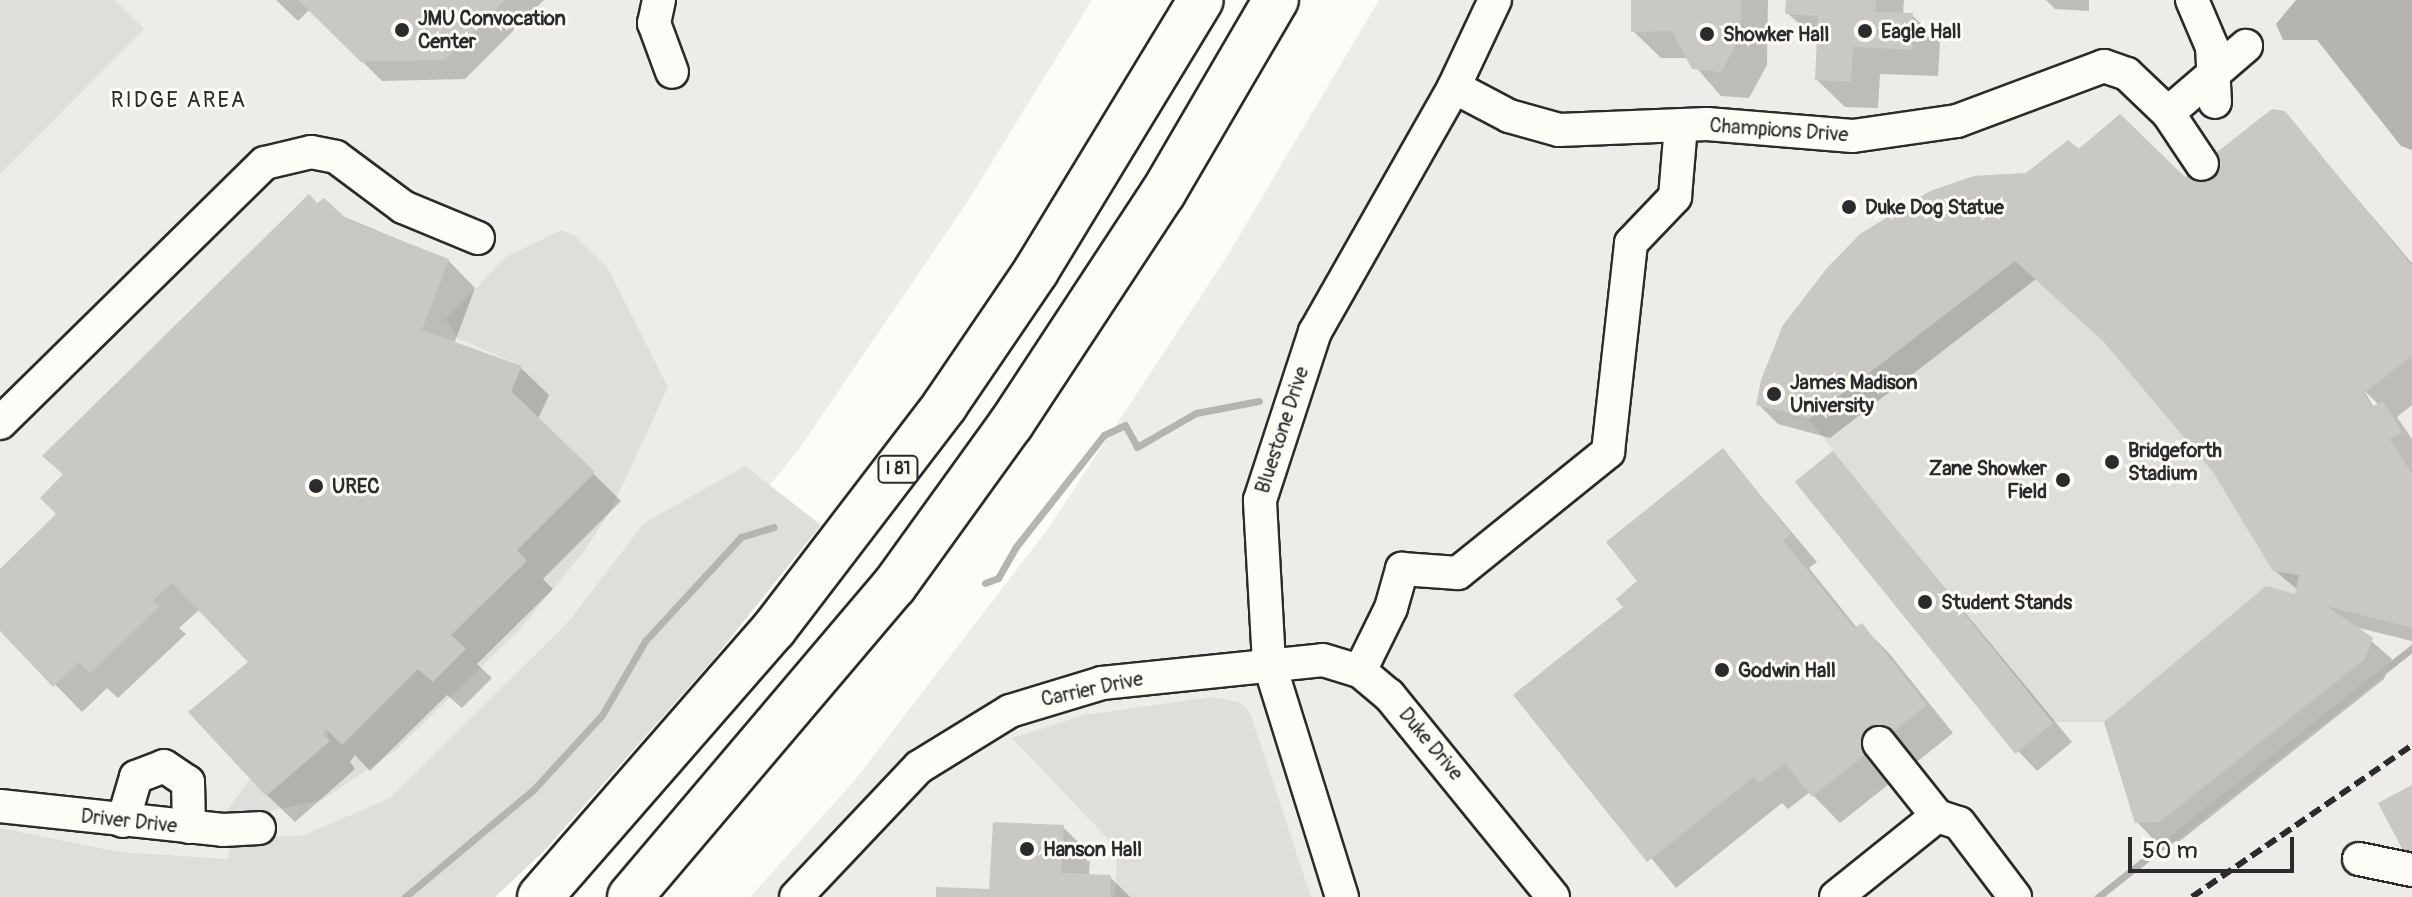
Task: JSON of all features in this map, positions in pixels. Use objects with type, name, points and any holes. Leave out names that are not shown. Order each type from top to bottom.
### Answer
[{"type":"highway","name":"I 81","points":[[540,897],[705,713],[923,435],[1044,259],[1201,0]]},
{"type":"highway","points":[[630,897],[894,586],[1003,435],[1163,193],[1276,0]]},
{"type":"street","points":[[659,0],[654,23],[672,72]]},
{"type":"street","name":"Bluestone Drive","points":[[1342,897],[1269,663],[1258,530],[1265,474],[1315,332],[1454,87],[1495,0]]},
{"type":"street","points":[[2192,0],[2212,47],[2214,88]]},
{"type":"street","points":[[2168,113],[2214,88],[2246,46]]},
{"type":"street","name":"Champions Drive","points":[[1454,87],[1509,116],[1559,130],[1726,124],[1834,136],[1911,131],[1974,115],[2104,66],[2127,74],[2168,113],[2202,164]]},
{"type":"street","points":[[1360,671],[1391,608],[1402,569],[1458,573],[1608,452],[1631,243],[1675,197],[1681,125]]},
{"type":"street","points":[[0,423],[265,163],[311,152],[336,157],[403,207],[478,238]]},
{"type":"street","name":"Duke Drive","points":[[1269,663],[1323,660],[1360,671],[1413,721],[1553,897]]},
{"type":"street","name":"Carrier Drive","points":[[796,897],[919,767],[1010,711],[1102,683],[1269,663]]},
{"type":"street","points":[[1879,743],[1937,816],[1959,823],[2015,897]]},
{"type":"street","points":[[123,821],[136,777],[164,766],[188,782],[189,827]]},
{"type":"street","name":"Driver Drive","points":[[0,806],[189,827],[259,828]]},
{"type":"street","points":[[1836,897],[1937,816]]},
{"type":"street","points":[[2359,859],[2412,870]]},
{"type":"shaded area","points":[[0,0],[1092,0],[966,204],[797,452],[590,703],[406,897],[0,897]]},
{"type":"shaded area","points":[[0,0],[115,0],[144,29],[0,174]]},
{"type":"shaded area","name":"James Madison University","points":[[1379,0],[2412,0],[2412,897],[750,897],[855,780],[1047,530],[1226,258]]},
{"type":"shaded area","points":[[2296,0],[2412,0],[2412,150],[2401,146],[2317,40],[2283,40],[2276,24]]},
{"type":"shaded area","name":"Bridgeforth Stadium","points":[[2120,114],[2185,177],[2372,406],[2383,401],[2402,432],[2390,439],[2412,474],[2412,628],[2332,608],[2373,638],[2365,659],[2160,822],[2135,823],[2104,722],[2054,722],[2016,753],[1795,482],[1833,450],[1809,420],[1756,405],[1784,325],[1860,234],[1930,191],[1974,176],[2026,173],[2068,140],[2079,148]]},
{"type":"shaded area","points":[[561,230],[574,235],[607,267],[668,387],[611,510],[583,553],[520,629],[396,750],[322,800],[231,819],[225,813],[250,779],[266,796],[329,741],[327,730],[342,744],[418,669],[433,682],[465,649],[451,635],[526,561],[517,550],[595,473],[511,391],[522,366],[457,338],[446,319],[506,257]]},
{"type":"shaded area","points":[[745,466],[821,525],[712,661],[544,851],[495,897],[0,897],[0,828],[119,852],[228,859],[230,840],[304,835],[390,798],[570,620],[644,523]]},
{"type":"shaded area","points":[[1213,697],[1241,703],[1250,713],[1311,897],[1115,897],[1117,859],[1107,838],[1012,738],[1084,715]]},
{"type":"building","name":"JMU Convocation Center","points":[[298,0],[505,0],[445,60],[361,62]]},
{"type":"building","name":"Showker Hall","points":[[1631,0],[1741,0],[1741,36],[1721,72],[1692,69],[1672,31],[1631,32]]},
{"type":"building","name":"Eagle Hall","points":[[1786,0],[1876,0],[1875,12],[1913,13],[1912,50],[1853,47],[1851,82],[1815,80],[1818,16],[1785,14]]},
{"type":"building","name":"Bridgeforth Stadium","points":[[2272,109],[2285,111],[2412,266],[2412,356],[2364,393],[2372,407],[2383,401],[2402,432],[2390,439],[2412,474],[2412,628],[2329,607],[2373,638],[2365,659],[2160,822],[2135,823],[2104,722],[2266,586],[2295,594],[2299,575],[2273,571],[2213,472],[2103,341],[2015,261],[1809,419],[1756,405],[1761,380],[1783,325],[1827,268],[1860,234],[1930,191],[1974,176],[2026,173],[2068,140],[2079,149],[2120,114],[2185,177]]},
{"type":"building","name":"UREC","points":[[309,194],[317,203],[324,198],[348,220],[449,259],[422,330],[522,366],[511,391],[595,472],[517,550],[527,561],[451,635],[466,649],[433,682],[418,669],[342,745],[327,730],[323,734],[330,741],[266,796],[188,712],[248,662],[172,583],[153,600],[160,606],[90,673],[79,662],[53,687],[0,631],[0,569],[56,514],[40,498],[63,474],[42,456]]},
{"type":"building","name":"Godwin Hall","points":[[1723,448],[1791,534],[1783,540],[1854,628],[1862,623],[1927,705],[1812,797],[1785,763],[1759,783],[1754,777],[1647,862],[1513,695],[1623,607],[1616,599],[1637,581],[1606,542]]},
{"type":"building","name":"Student Stands","points":[[1833,451],[2053,723],[2015,754],[1795,482]]},
{"type":"building","points":[[2412,785],[2412,855],[2407,858],[2378,803]]},
{"type":"building","name":"Hanson Hall","points":[[993,822],[1064,825],[1061,873],[1111,875],[1110,897],[936,897],[936,887],[989,889]]},
{"type":"waterway","points":[[985,583],[998,578],[1015,548],[1104,435],[1125,425],[1137,447],[1196,413],[1259,401]]},
{"type":"waterway","points":[[405,897],[534,789],[602,715],[645,641],[741,537],[773,527]]},
{"type":"waterway","points":[[2098,897],[2412,648]]},
{"type":"railway","points":[[2192,897],[2412,745]]},
{"type":"place","name":"JMU Convocation Center","points":[[402,30]]},
{"type":"place","name":"Eagle Hall","points":[[1865,31]]},
{"type":"place","name":"Showker Hall","points":[[1707,34]]},
{"type":"place","name":"Duke Dog Statue","points":[[1849,207]]},
{"type":"place","name":"James Madison University","points":[[1774,394]]},
{"type":"place","name":"Bridgeforth Stadium","points":[[2112,462]]},
{"type":"place","name":"Zane Showker Field","points":[[2063,480]]},
{"type":"place","name":"UREC","points":[[316,486]]},
{"type":"place","name":"Student Stands","points":[[1925,602]]},
{"type":"place","name":"Godwin Hall","points":[[1722,670]]},
{"type":"place","name":"Hanson Hall","points":[[1027,849]]},
{"type":"district","name":"RIDGE AREA","points":[[179,101]]}]
